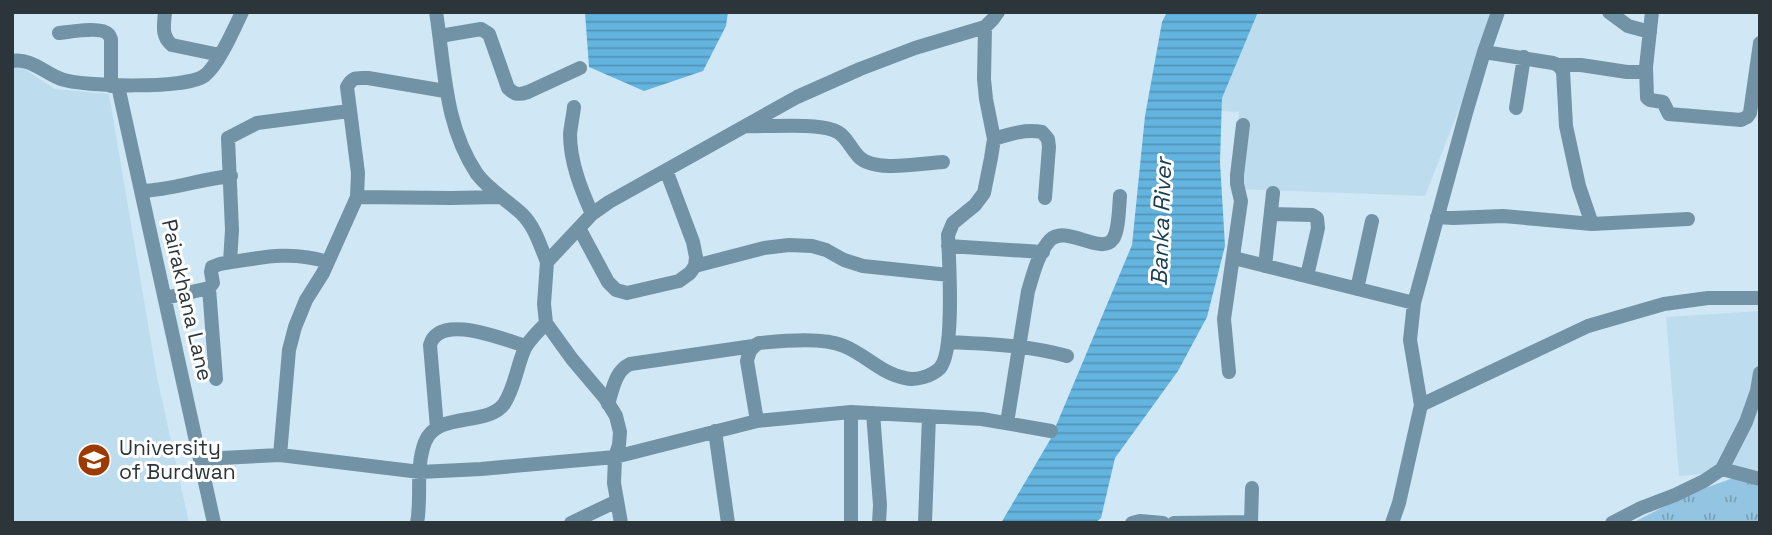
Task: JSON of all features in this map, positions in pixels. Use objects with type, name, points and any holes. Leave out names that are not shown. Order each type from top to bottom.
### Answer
[{"type":"street","points":[[165,12],[164,34],[172,45],[220,55]]},
{"type":"street","points":[[12,61],[36,65],[59,79],[76,83],[115,86],[188,82],[202,79],[212,70],[242,12]]},
{"type":"street","points":[[436,12],[445,90],[451,119],[463,150],[479,176],[532,226],[547,262],[544,304],[546,323],[616,416],[620,432],[614,483],[621,523]]},
{"type":"street","points":[[547,262],[592,214],[609,202],[797,97],[915,48],[985,27],[998,12]]},
{"type":"street","points":[[1392,523],[1421,405],[1410,340],[1414,303],[1484,52],[1498,12]]},
{"type":"street","points":[[1609,12],[1628,26],[1650,32]]},
{"type":"street","points":[[1653,12],[1646,67],[1647,98],[1663,102],[1669,114],[1741,120],[1747,117],[1760,43]]},
{"type":"street","points":[[608,404],[618,373],[630,363],[759,343],[820,341],[844,346],[893,375],[908,379],[925,377],[940,367],[947,353],[949,330],[948,235],[953,223],[975,205],[984,193],[994,139],[984,79],[985,27]]},
{"type":"street","name":"Pairakhana Lane","points":[[59,33],[98,30],[105,31],[111,39],[115,86],[141,191],[214,523]]},
{"type":"street","points":[[440,36],[485,30],[491,39],[508,88],[513,94],[528,92],[580,68]]},
{"type":"street","points":[[1484,52],[1558,65],[1581,65],[1635,73],[1642,72],[1646,67]]},
{"type":"street","points":[[1516,108],[1524,57]]},
{"type":"street","points":[[1558,65],[1564,78],[1566,126],[1579,186],[1592,224]]},
{"type":"street","points":[[280,455],[289,350],[295,327],[357,197],[358,173],[347,87],[351,80],[368,78],[445,90]]},
{"type":"street","points":[[574,107],[571,146],[576,174],[592,214]]},
{"type":"street","points":[[230,262],[231,176],[227,141],[230,136],[257,123],[349,111]]},
{"type":"street","points":[[1228,372],[1224,319],[1241,201],[1237,175],[1243,125]]},
{"type":"street","points":[[746,127],[814,127],[834,130],[844,136],[861,159],[872,164],[884,166],[943,162]]},
{"type":"street","points":[[994,139],[1016,132],[1042,132],[1048,139],[1049,147],[1045,198]]},
{"type":"street","points":[[579,228],[608,282],[616,290],[627,293],[679,281],[695,266],[696,257],[666,170]]},
{"type":"street","points":[[141,191],[160,191],[211,178],[231,176]]},
{"type":"street","points":[[1265,266],[1273,193]]},
{"type":"street","points":[[1007,423],[1028,291],[1043,252],[1051,239],[1059,236],[1100,244],[1114,239],[1120,196]]},
{"type":"street","points":[[357,197],[500,197]]},
{"type":"street","points":[[1271,214],[1312,215],[1317,218],[1318,228],[1307,276]]},
{"type":"street","points":[[1437,217],[1503,216],[1592,224],[1688,219]]},
{"type":"street","points":[[1357,289],[1372,221]]},
{"type":"street","points":[[695,266],[764,248],[789,245],[826,250],[863,267],[949,275]]},
{"type":"street","points":[[948,246],[1043,252]]},
{"type":"street","points":[[165,298],[209,288],[213,283],[211,272],[215,265],[288,254],[328,262]]},
{"type":"street","points":[[1234,258],[1414,303]]},
{"type":"street","points":[[209,288],[216,379]]},
{"type":"street","points":[[1421,405],[1588,326],[1664,304],[1708,298],[1760,298]]},
{"type":"street","points":[[417,523],[419,472],[430,433],[447,424],[498,410],[508,395],[526,346],[546,323]]},
{"type":"street","points":[[437,428],[430,345],[437,333],[458,328],[526,346]]},
{"type":"street","points":[[948,342],[1019,346],[1067,356]]},
{"type":"street","points":[[753,346],[747,361],[757,421]]},
{"type":"street","points":[[1612,523],[1694,486],[1722,469],[1746,422],[1760,373]]},
{"type":"street","points":[[201,459],[280,455],[419,472],[481,469],[615,457],[757,421],[851,412],[982,419],[1051,431]]},
{"type":"street","points":[[851,412],[851,523]]},
{"type":"street","points":[[873,413],[879,523]]},
{"type":"street","points":[[925,523],[929,416]]},
{"type":"street","points":[[715,431],[728,523]]},
{"type":"street","points":[[1722,469],[1760,479]]},
{"type":"street","points":[[1174,523],[1251,522],[1252,488]]},
{"type":"street","points":[[571,523],[617,501]]},
{"type":"street","points":[[1132,523],[1163,523]]},
{"type":"shaded area","points":[[1243,12],[1497,12],[1425,196],[1235,189],[1239,112],[1220,111],[1223,49]]},
{"type":"shaded area","points":[[18,65],[55,89],[109,94],[157,377],[189,523],[12,523],[12,67]]},
{"type":"shaded area","points":[[1760,311],[1760,476],[1738,471],[1679,476],[1666,317]]},
{"type":"green space","points":[[1733,478],[1760,480],[1760,523],[1632,523],[1689,494]]},
{"type":"water","points":[[585,12],[728,12],[726,26],[703,71],[644,91],[589,67]]},
{"type":"water","name":"Banka River","points":[[1167,12],[1258,12],[1222,98],[1220,162],[1225,246],[1207,317],[1178,371],[1115,458],[1101,518],[1095,523],[1001,523],[1050,440],[1132,245],[1145,116],[1162,22]]},
{"type":"place","name":"University of Burdwan","points":[[94,460]]}]
